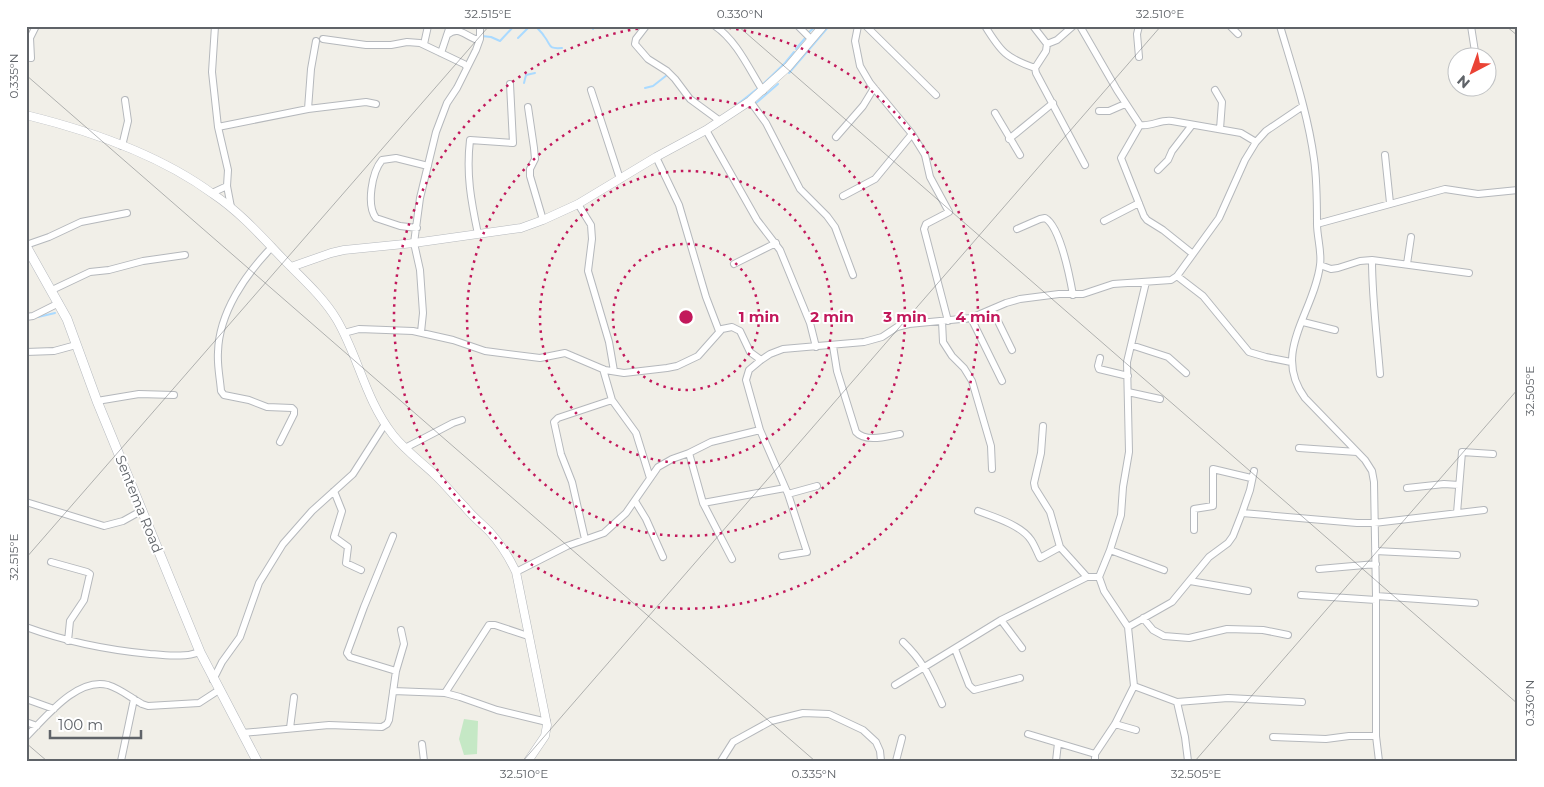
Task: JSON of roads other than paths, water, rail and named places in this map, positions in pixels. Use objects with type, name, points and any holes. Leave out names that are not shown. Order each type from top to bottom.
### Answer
[{"type":"main road","name":"Sentema Road","points":[[26,245],[59,303],[141,511],[200,652],[257,761]]},
{"type":"street","points":[[31,58],[30,38],[36,26]]},
{"type":"street","points":[[215,26],[212,72],[218,127],[228,170],[227,186],[230,207]]},
{"type":"street","points":[[424,44],[428,26]]},
{"type":"street","points":[[441,53],[450,26]]},
{"type":"street","points":[[421,332],[420,270],[414,243],[420,198],[442,116],[476,50],[480,37],[480,26]]},
{"type":"street","points":[[646,26],[635,44],[641,52],[666,71],[690,99],[720,121]]},
{"type":"street","points":[[715,26],[725,33],[734,45],[763,91]]},
{"type":"street","points":[[798,26],[811,39]]},
{"type":"street","points":[[291,267],[344,250],[414,243],[521,228],[543,220],[578,204],[656,157],[706,130],[750,101],[788,67],[823,26]]},
{"type":"street","points":[[858,26],[855,41],[858,61],[874,88],[912,134],[925,155],[930,177],[949,212],[926,224],[924,229],[945,321],[943,342],[972,381],[991,446],[992,469]]},
{"type":"street","points":[[866,26],[936,95]]},
{"type":"street","points":[[985,26],[1002,51],[1010,58],[1034,68],[1085,165]]},
{"type":"street","points":[[1033,26],[1046,44],[1046,51],[1034,68]]},
{"type":"street","points":[[1046,44],[1057,40],[1073,26]]},
{"type":"street","points":[[1080,26],[1140,125]]},
{"type":"street","points":[[1138,57],[1137,34],[1139,26]]},
{"type":"street","points":[[1230,26],[1238,34]]},
{"type":"street","points":[[1280,26],[1303,106],[1314,159],[1318,201],[1317,224],[1320,265],[1303,322],[1293,347],[1291,362],[1297,387],[1305,398],[1369,465],[1372,471],[1374,482],[1376,564],[1376,736],[1379,761]]},
{"type":"street","points":[[1471,26],[1474,48]]},
{"type":"street","points":[[447,35],[453,30],[457,30],[475,39],[480,37]]},
{"type":"street","points":[[308,109],[311,69],[319,40],[366,46],[407,42],[424,44],[467,67]]},
{"type":"street","points":[[478,234],[469,187],[468,159],[470,140],[513,144],[510,84]]},
{"type":"street","points":[[836,136],[863,106],[874,88]]},
{"type":"street","points":[[591,90],[620,179]]},
{"type":"street","points":[[1215,90],[1222,102],[1220,129]]},
{"type":"street","points":[[122,146],[128,122],[125,100]]},
{"type":"street","points":[[750,101],[766,123],[800,189],[827,216],[835,227],[853,275]]},
{"type":"street","points":[[218,127],[308,109],[366,102],[376,104]]},
{"type":"street","points":[[1009,139],[1053,103]]},
{"type":"street","points":[[1098,111],[1110,111],[1126,104]]},
{"type":"street","points":[[782,556],[807,552],[786,491],[760,430],[746,377],[749,370],[770,354],[783,350],[833,346],[873,340],[882,337],[897,327],[909,324],[971,318],[1020,299],[1058,294],[1083,294],[1113,284],[1171,280],[1177,276],[1219,218],[1245,160],[1256,142],[1266,131],[1303,106]]},
{"type":"street","points":[[528,107],[535,159],[530,169],[530,176],[543,220]]},
{"type":"street","points":[[995,113],[1020,155]]},
{"type":"street","points":[[26,115],[122,146],[169,167],[212,193],[230,207],[272,247],[329,309],[344,333],[368,394],[385,424],[404,448],[437,477],[489,531],[507,555],[516,572],[547,722],[545,736],[528,761]]},
{"type":"street","points":[[1140,125],[1144,126],[1167,120],[1240,133],[1256,142]]},
{"type":"street","points":[[1140,125],[1121,158],[1139,204],[1147,220],[1193,254]]},
{"type":"street","points":[[1158,170],[1168,160],[1172,150],[1192,125]]},
{"type":"street","points":[[706,130],[754,215],[776,243],[783,256],[810,323],[816,347]]},
{"type":"street","points":[[843,196],[875,179],[912,134]]},
{"type":"street","points":[[1385,156],[1390,203]]},
{"type":"street","points":[[656,157],[679,205],[706,298],[719,331]]},
{"type":"street","points":[[417,228],[400,226],[376,218],[371,205],[372,193],[376,173],[382,160],[396,158],[428,166]]},
{"type":"street","points":[[212,193],[227,186]]},
{"type":"street","points":[[1317,224],[1445,189],[1478,194],[1518,190]]},
{"type":"street","points":[[578,204],[591,225],[592,240],[588,271],[614,371]]},
{"type":"street","points":[[1104,221],[1139,204]]},
{"type":"street","points":[[26,245],[81,222],[127,213]]},
{"type":"street","points":[[1017,229],[1045,218],[1051,223],[1062,247],[1073,295]]},
{"type":"street","points":[[1407,264],[1411,236]]},
{"type":"street","points":[[734,264],[776,243]]},
{"type":"street","points":[[272,247],[261,258],[238,291],[223,321],[219,336],[218,356],[221,391],[224,395],[249,400],[267,407],[292,408],[294,410],[294,414],[280,442]]},
{"type":"street","points":[[52,290],[90,272],[185,255]]},
{"type":"street","points":[[1320,265],[1331,269],[1360,261],[1372,260],[1469,273]]},
{"type":"street","points":[[1372,260],[1372,297],[1376,316],[1380,374]]},
{"type":"street","points":[[1177,276],[1204,296],[1248,352],[1291,362]]},
{"type":"street","points":[[1028,734],[1095,757],[1115,724],[1134,686],[1128,627],[1104,591],[1099,577],[1121,515],[1123,486],[1129,452],[1127,362],[1146,282]]},
{"type":"street","points":[[26,316],[33,316],[59,303]]},
{"type":"street","points":[[992,309],[1012,350]]},
{"type":"street","points":[[971,318],[1002,381]]},
{"type":"street","points":[[1303,322],[1335,330]]},
{"type":"street","points":[[344,333],[359,329],[421,332],[485,350],[540,358],[565,353],[603,369],[624,373],[676,366],[698,356],[719,331],[727,328],[736,329],[750,352],[761,360]]},
{"type":"street","points":[[26,352],[54,351],[76,345]]},
{"type":"street","points":[[1131,345],[1168,357],[1186,373]]},
{"type":"street","points":[[833,346],[837,371],[856,432],[859,436],[869,438],[900,434]]},
{"type":"street","points":[[1100,358],[1099,369],[1128,376]]},
{"type":"street","points":[[603,369],[612,400],[636,433],[650,478]]},
{"type":"street","points":[[1128,392],[1160,400]]},
{"type":"street","points":[[97,401],[139,394],[174,395]]},
{"type":"street","points":[[585,539],[572,482],[561,454],[554,422],[558,418],[612,400]]},
{"type":"street","points":[[404,448],[462,420]]},
{"type":"street","points":[[213,680],[222,662],[240,637],[259,583],[283,544],[312,511],[353,474],[385,424]]},
{"type":"street","points":[[1043,426],[1041,453],[1034,483],[1035,488],[1050,512],[1060,547],[1087,577]]},
{"type":"street","points":[[516,572],[554,552],[585,539],[601,535],[626,513],[650,478],[664,462],[689,453],[711,442],[760,430]]},
{"type":"street","points":[[1299,448],[1357,452]]},
{"type":"street","points":[[1457,513],[1462,452],[1493,454]]},
{"type":"street","points":[[689,453],[703,503],[732,559]]},
{"type":"street","points":[[1128,627],[1172,602],[1209,557],[1228,543],[1233,536],[1242,513],[1253,474],[1213,469],[1213,506],[1194,509],[1194,530]]},
{"type":"street","points":[[1407,488],[1444,484],[1459,485]]},
{"type":"street","points":[[703,503],[818,486]]},
{"type":"street","points":[[334,491],[342,511],[334,537],[348,547],[346,563],[361,570]]},
{"type":"street","points":[[26,502],[104,526],[123,521],[141,511]]},
{"type":"street","points":[[635,502],[646,519],[664,557]]},
{"type":"street","points":[[1242,513],[1374,523],[1484,510]]},
{"type":"street","points":[[978,511],[1003,520],[1025,534],[1030,539],[1040,558],[1060,547]]},
{"type":"street","points":[[393,536],[364,607],[348,653],[350,657],[396,671]]},
{"type":"street","points":[[1110,550],[1164,570]]},
{"type":"street","points":[[1375,551],[1457,554]]},
{"type":"street","points":[[51,562],[90,574],[84,600],[70,621],[68,641]]},
{"type":"street","points":[[1319,569],[1376,564]]},
{"type":"street","points":[[895,685],[924,666],[955,650],[1001,620],[1087,577],[1099,577]]},
{"type":"street","points":[[1190,581],[1248,591]]},
{"type":"street","points":[[1301,595],[1475,603]]},
{"type":"street","points":[[1143,618],[1153,630],[1164,636],[1189,638],[1227,629],[1263,630],[1288,635]]},
{"type":"street","points":[[1001,620],[1022,648]]},
{"type":"street","points":[[445,693],[489,625],[495,625],[528,636]]},
{"type":"street","points":[[26,627],[68,641],[114,651],[177,656],[188,656],[200,652]]},
{"type":"street","points":[[242,733],[329,725],[384,726],[389,720],[396,671],[404,644],[401,630]]},
{"type":"street","points":[[903,642],[917,655],[924,666],[942,704]]},
{"type":"street","points":[[955,650],[969,685],[974,690],[1020,678]]},
{"type":"street","points":[[26,737],[75,691],[97,684],[110,686],[148,706],[193,704],[204,700],[219,690]]},
{"type":"street","points":[[1134,686],[1177,702],[1228,698],[1302,702]]},
{"type":"street","points":[[393,691],[445,693],[497,710],[547,722]]},
{"type":"street","points":[[290,728],[294,697]]},
{"type":"street","points":[[26,699],[54,709]]},
{"type":"street","points":[[121,761],[134,699]]},
{"type":"street","points":[[1177,702],[1188,761]]},
{"type":"street","points":[[721,761],[733,742],[771,721],[803,713],[829,714],[863,730],[876,742],[880,751],[881,761]]},
{"type":"street","points":[[26,722],[37,726]]},
{"type":"street","points":[[1115,724],[1136,730]]},
{"type":"street","points":[[1273,736],[1326,739],[1376,736]]},
{"type":"street","points":[[896,761],[902,738]]},
{"type":"street","points":[[1056,761],[1058,743]]},
{"type":"street","points":[[422,744],[424,761]]},
{"type":"waterway","points":[[482,36],[500,41],[514,26]]},
{"type":"waterway","points":[[518,38],[530,26]]},
{"type":"waterway","points":[[536,26],[550,46],[562,48]]},
{"type":"waterway","points":[[808,33],[816,26]]},
{"type":"waterway","points":[[789,73],[829,26]]},
{"type":"waterway","points":[[796,49],[806,37]]},
{"type":"waterway","points":[[761,86],[794,52]]},
{"type":"waterway","points":[[524,83],[526,75],[535,73]]},
{"type":"waterway","points":[[645,88],[653,86],[667,75]]},
{"type":"waterway","points":[[755,104],[778,84]]},
{"type":"waterway","points":[[738,104],[757,89]]},
{"type":"waterway","points":[[38,317],[55,313]]}]
